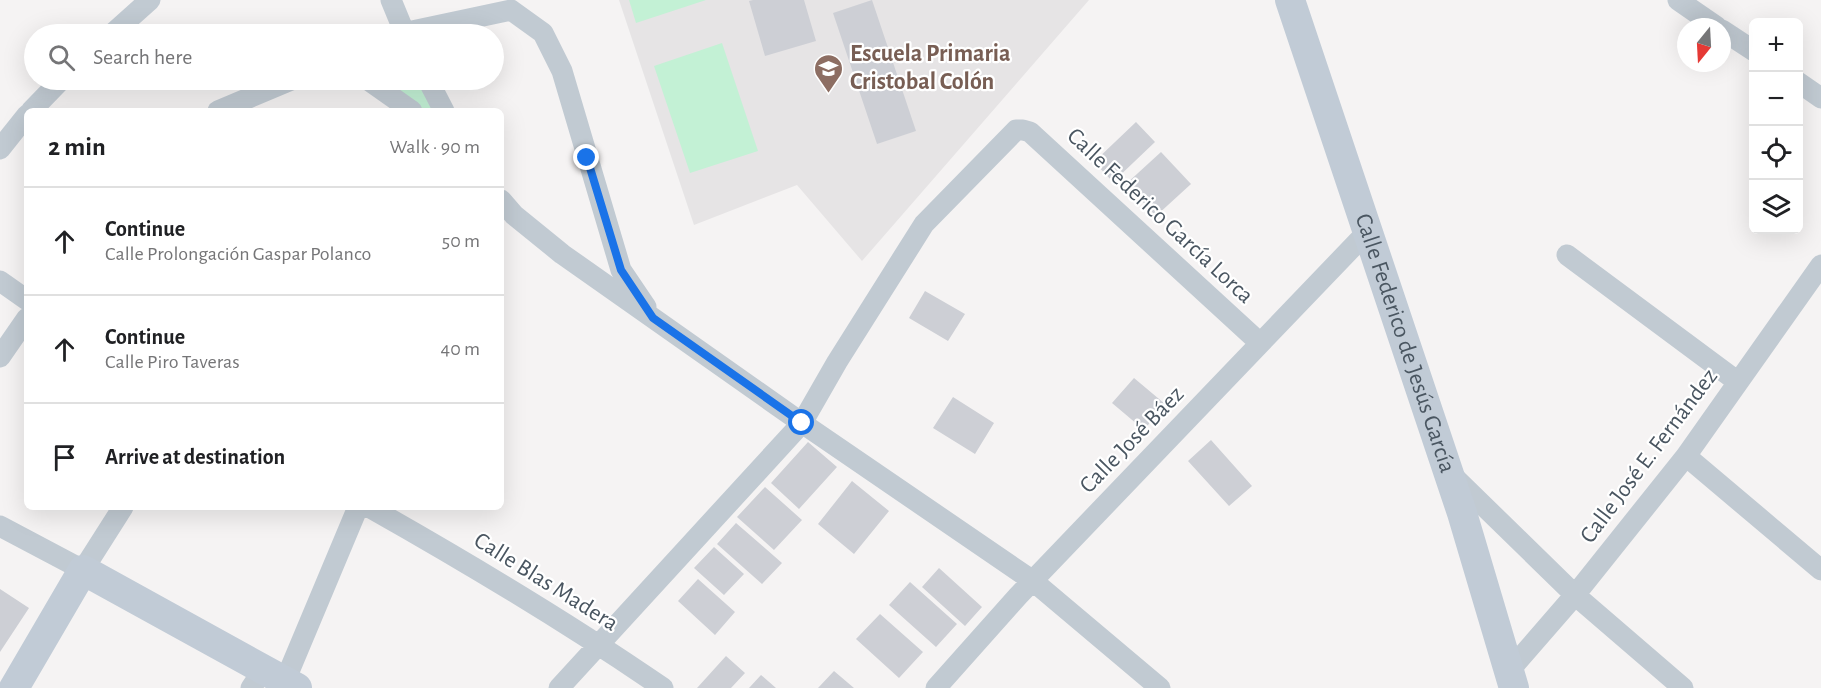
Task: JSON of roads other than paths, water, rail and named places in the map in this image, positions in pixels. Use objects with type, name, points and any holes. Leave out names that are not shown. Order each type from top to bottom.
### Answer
[{"type":"main road","name":"Calle Federico de Jesús García","points":[[1290,0],[1448,471],[1512,679]]},
{"type":"main road","points":[[14,688],[83,570],[274,682]]},
{"type":"street","points":[[123,24],[150,0]]},
{"type":"street","points":[[391,0],[399,24]]},
{"type":"street","points":[[1678,0],[1705,18]]},
{"type":"street","points":[[448,24],[511,10],[543,33],[562,71],[621,270],[653,318]]},
{"type":"street","points":[[1731,36],[1749,48]]},
{"type":"street","points":[[1803,85],[1821,98]]},
{"type":"street","points":[[34,108],[51,90]]},
{"type":"street","points":[[226,108],[268,90]]},
{"type":"street","points":[[383,90],[408,108]]},
{"type":"street","points":[[433,90],[442,108]]},
{"type":"street","points":[[0,149],[24,119]]},
{"type":"street","name":"Calle Federico García Lorca","points":[[802,423],[837,362],[924,224],[1016,130],[1030,132],[1260,343]]},
{"type":"street","points":[[504,203],[562,254],[802,423],[1033,581],[1160,688]]},
{"type":"street","name":"Calle José Báez","points":[[936,688],[1033,581],[1368,231]]},
{"type":"street","points":[[1568,255],[1738,382]]},
{"type":"street","name":"Calle José E. Fernández","points":[[1512,679],[1575,595],[1686,456],[1821,266]]},
{"type":"street","points":[[0,281],[24,298]]},
{"type":"street","points":[[0,357],[24,322]]},
{"type":"street","points":[[559,688],[802,423]]},
{"type":"street","points":[[1686,456],[1821,570]]},
{"type":"street","points":[[1448,471],[1575,595],[1683,688]]},
{"type":"street","points":[[0,526],[83,570],[121,510]]},
{"type":"street","points":[[274,682],[357,510]]},
{"type":"street","name":"Calle Blas Madera","points":[[374,510],[485,573],[600,644],[663,688]]},
{"type":"place","name":"Escuela Primaria Cristobal Colón","points":[[829,94]]}]
